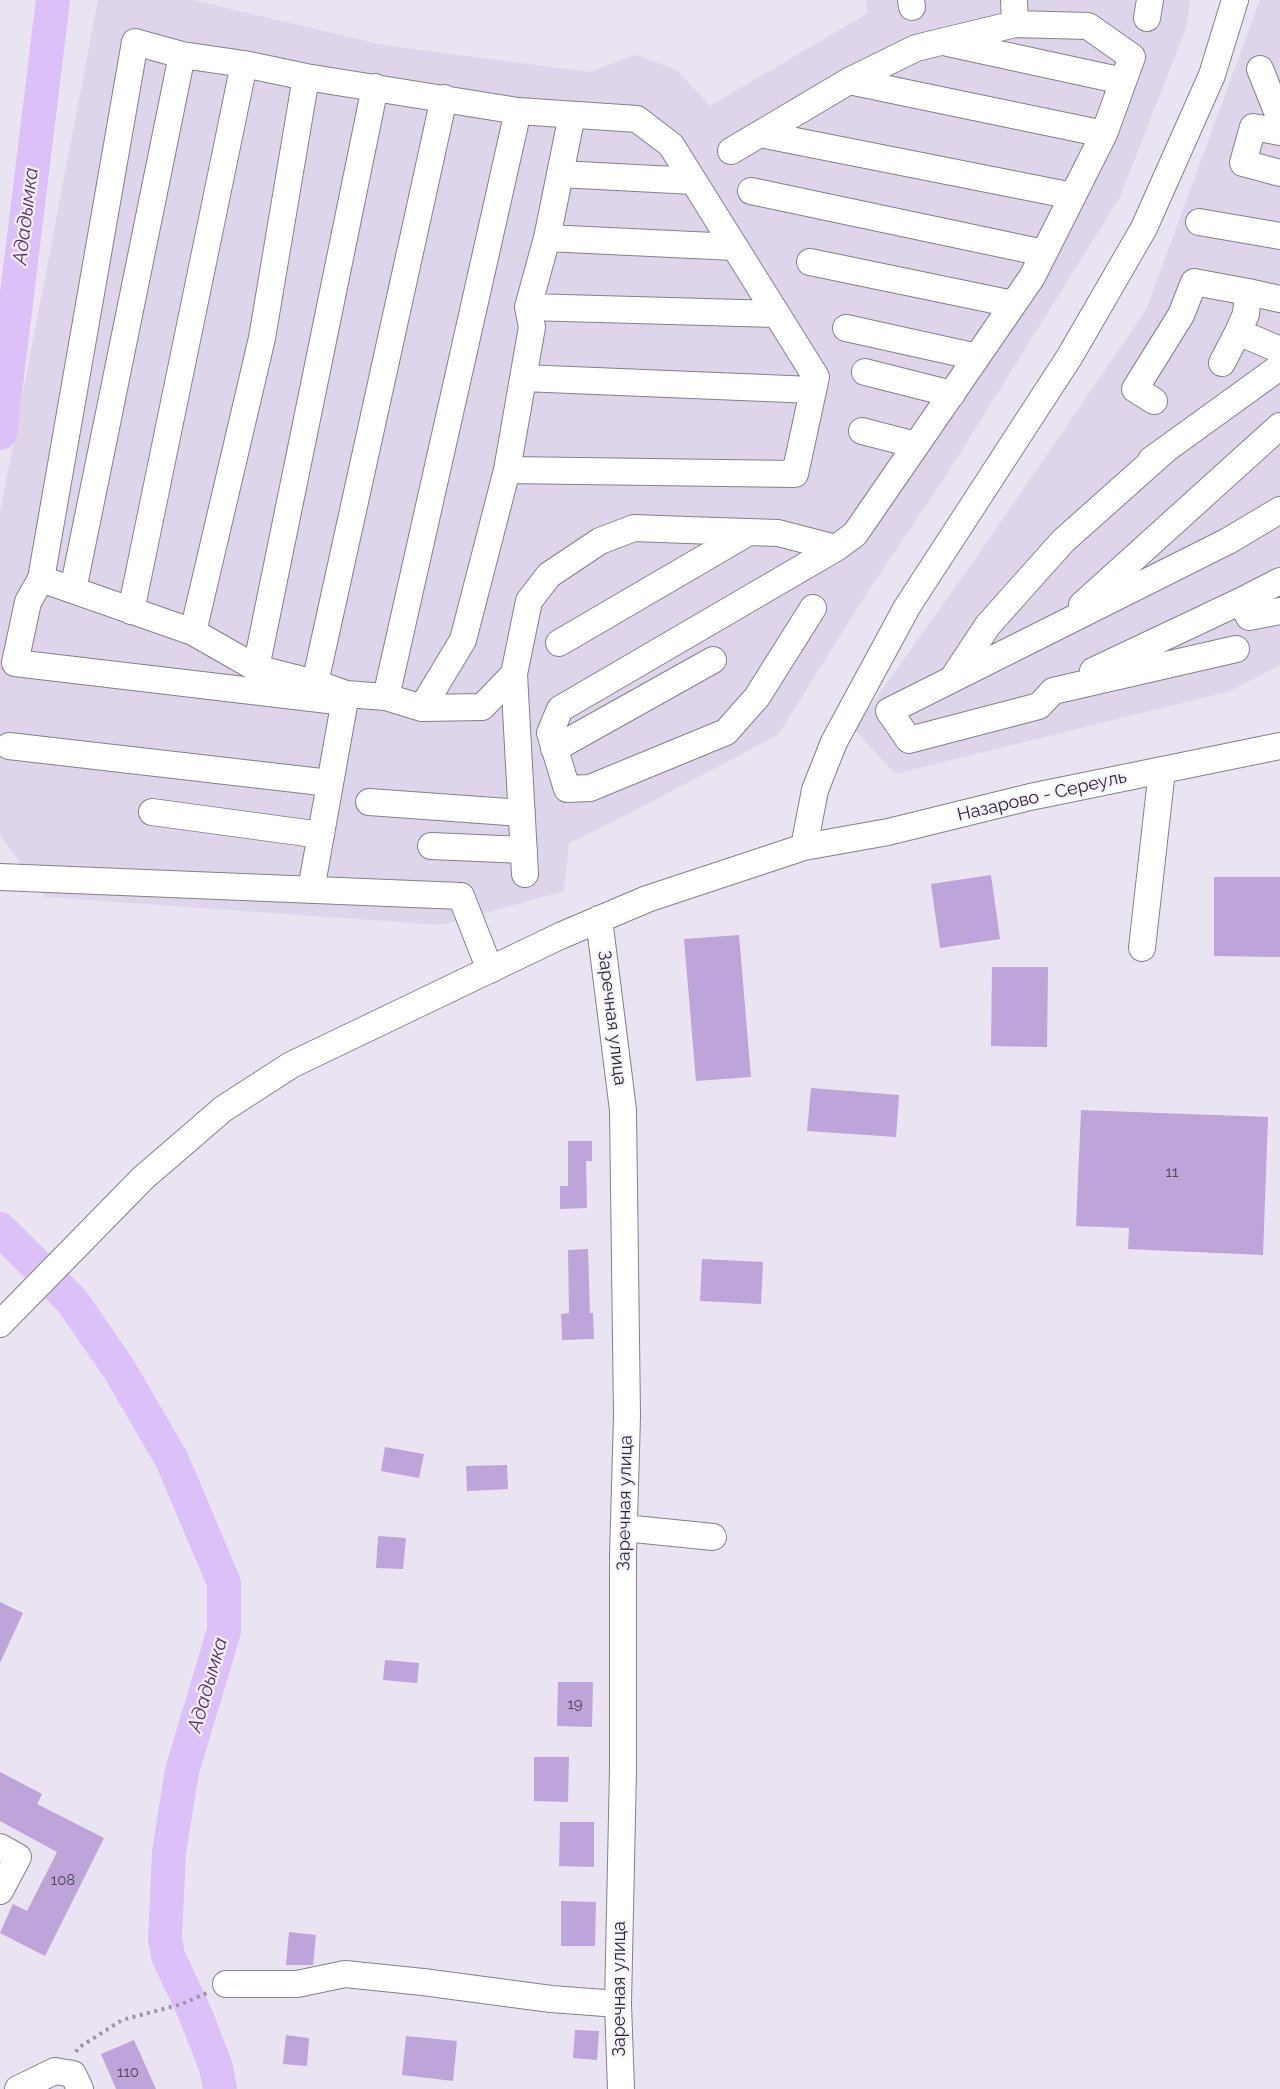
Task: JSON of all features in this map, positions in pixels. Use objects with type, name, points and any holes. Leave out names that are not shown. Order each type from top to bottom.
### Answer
[{"type":"street","points":[[804,847],[815,790],[834,742],[907,607],[1070,356],[1144,228],[1212,75],[1235,0]]},
{"type":"street","points":[[731,151],[849,81],[916,48],[941,42],[1014,12],[1088,26],[1132,57],[1104,134],[1032,278],[855,534],[836,548],[560,709],[549,733],[567,789],[590,788],[726,732],[757,697],[813,608]]},
{"type":"street","points":[[507,471],[795,474],[816,377],[671,145],[638,119],[518,111],[182,55],[135,42],[41,579],[28,602],[15,663],[346,698],[386,697],[422,708],[482,707],[514,674]]},
{"type":"street","points":[[941,42],[1123,81]]},
{"type":"street","points":[[73,590],[182,55]]},
{"type":"street","points":[[131,610],[244,64]]},
{"type":"street","points":[[1260,69],[1280,119]]},
{"type":"street","points":[[194,632],[262,338],[306,77]]},
{"type":"street","points":[[849,81],[1104,134]]},
{"type":"street","points":[[256,669],[375,87]]},
{"type":"street","points":[[315,683],[444,98]]},
{"type":"street","points":[[386,697],[518,111]]},
{"type":"street","points":[[422,708],[463,640],[507,471],[532,327],[528,307],[547,238],[572,115]]},
{"type":"street","points":[[1280,132],[1253,128],[1243,164],[1280,173]]},
{"type":"street","points":[[760,134],[1072,196]]},
{"type":"street","points":[[560,174],[693,181]]},
{"type":"street","points":[[751,191],[1044,253]]},
{"type":"street","points":[[1199,222],[1280,236]]},
{"type":"street","points":[[547,238],[734,248]]},
{"type":"street","points":[[810,261],[1013,304]]},
{"type":"street","points":[[1154,401],[1135,389],[1181,315],[1194,282],[1280,299]]},
{"type":"street","points":[[1222,363],[1246,314],[1248,292]]},
{"type":"street","points":[[528,307],[776,314]]},
{"type":"street","points":[[846,328],[977,357]]},
{"type":"street","points":[[1055,525],[1164,451],[1279,364],[1238,332]]},
{"type":"street","points":[[865,372],[952,394]]},
{"type":"street","points":[[523,378],[813,390]]},
{"type":"street","points":[[1058,627],[1280,426]]},
{"type":"street","points":[[862,431],[916,445]]},
{"type":"street","points":[[953,679],[988,625],[1063,542],[1164,451]]},
{"type":"street","points":[[1280,510],[1228,541],[889,711],[909,740],[1039,706],[1053,692],[1280,581]]},
{"type":"street","points":[[431,846],[524,862],[514,674],[529,602],[549,575],[600,541],[634,528],[778,533],[836,548]]},
{"type":"street","points":[[559,642],[749,532]]},
{"type":"street","points":[[41,579],[194,632],[256,669],[315,683],[346,698]]},
{"type":"street","points":[[988,625],[1052,579]]},
{"type":"street","points":[[1241,602],[1249,617],[1280,611]]},
{"type":"street","points":[[1053,692],[1236,649]]},
{"type":"street","points":[[554,748],[713,660]]},
{"type":"street","points":[[311,890],[346,698]]},
{"type":"street","points":[[9,746],[330,783]]},
{"type":"street","name":"Назарово - Сереуль","points":[[3,1321],[143,1178],[223,1108],[291,1065],[599,919],[647,899],[804,847],[888,832],[1030,797],[1280,746]]},
{"type":"street","points":[[1142,948],[1162,770]]},
{"type":"street","points":[[369,802],[522,813]]},
{"type":"street","points":[[152,812],[321,835]]},
{"type":"street","points":[[1,877],[72,878],[151,884],[461,896],[490,970]]},
{"type":"street","name":"Заречная улица","points":[[599,919],[623,1110],[627,1416],[618,2004],[621,2089]]},
{"type":"street","points":[[624,1528],[713,1537]]},
{"type":"street","points":[[0,1848],[18,1857],[0,1891]]},
{"type":"street","points":[[226,1984],[297,1984],[345,1974],[551,1999],[618,2004]]},
{"type":"street","points":[[18,2089],[55,2071],[73,2081]]},
{"type":"path","points":[[73,2081],[78,2048],[122,2020],[182,2004],[200,1996]]},
{"type":"shaded area","points":[[98,0],[193,0],[383,45],[590,72],[635,55],[677,70],[710,106],[868,13],[866,0],[1190,0],[1186,28],[1120,197],[947,474],[865,596],[778,735],[569,843],[564,891],[442,925],[45,897],[0,835],[0,513]]},
{"type":"shaded area","points":[[1260,0],[1280,0],[1280,665],[1230,691],[895,774],[854,729],[976,558],[1146,310]]},
{"type":"building","points":[[991,875],[1000,939],[940,948],[931,884]]},
{"type":"building","points":[[1214,877],[1280,877],[1280,957],[1214,956]]},
{"type":"building","points":[[739,935],[751,1077],[696,1081],[684,939]]},
{"type":"building","points":[[992,967],[1048,967],[1047,1047],[991,1046]]},
{"type":"building","points":[[811,1088],[899,1095],[896,1137],[807,1131]]},
{"type":"building","points":[[1081,1110],[1268,1117],[1263,1255],[1128,1249],[1129,1228],[1076,1226]]},
{"type":"building","points":[[568,1141],[592,1141],[592,1161],[586,1161],[587,1208],[560,1209],[560,1186],[568,1186]]},
{"type":"building","points":[[588,1249],[590,1313],[593,1313],[594,1339],[562,1340],[561,1314],[569,1313],[568,1250]]},
{"type":"building","points":[[702,1259],[763,1262],[761,1304],[700,1301]]},
{"type":"building","points":[[385,1447],[424,1454],[419,1478],[381,1471]]},
{"type":"building","points":[[507,1465],[508,1489],[467,1491],[466,1466]]},
{"type":"building","points":[[378,1536],[406,1538],[403,1569],[376,1568]]},
{"type":"building","points":[[0,1602],[23,1613],[0,1663]]},
{"type":"building","points":[[385,1660],[419,1663],[417,1683],[383,1680]]},
{"type":"building","points":[[558,1682],[593,1682],[592,1727],[557,1726]]},
{"type":"building","points":[[534,1757],[569,1757],[568,1802],[534,1801]]},
{"type":"building","points":[[0,1772],[42,1794],[37,1804],[104,1838],[45,1956],[0,1933],[13,1904],[27,1911],[57,1852],[0,1821]]},
{"type":"building","points":[[560,1822],[594,1822],[594,1867],[559,1866]]},
{"type":"building","points":[[561,1901],[596,1902],[595,1946],[561,1946]]},
{"type":"building","points":[[289,1932],[316,1935],[313,1965],[286,1965]]},
{"type":"building","points":[[575,2030],[599,2031],[597,2060],[573,2058]]},
{"type":"building","points":[[286,2035],[309,2038],[307,2066],[283,2064]]},
{"type":"building","points":[[406,2036],[457,2041],[453,2081],[402,2075]]},
{"type":"building","points":[[134,2040],[156,2089],[116,2089],[101,2054]]},
{"type":"waterway","name":"Ададымка","points":[[0,433],[53,0]]},
{"type":"waterway","name":"Ададымка","points":[[0,1229],[72,1301],[119,1369],[172,1460],[224,1583],[224,1631],[182,1771],[169,1852],[165,1938],[168,1956],[194,2011],[216,2067],[220,2089]]}]
